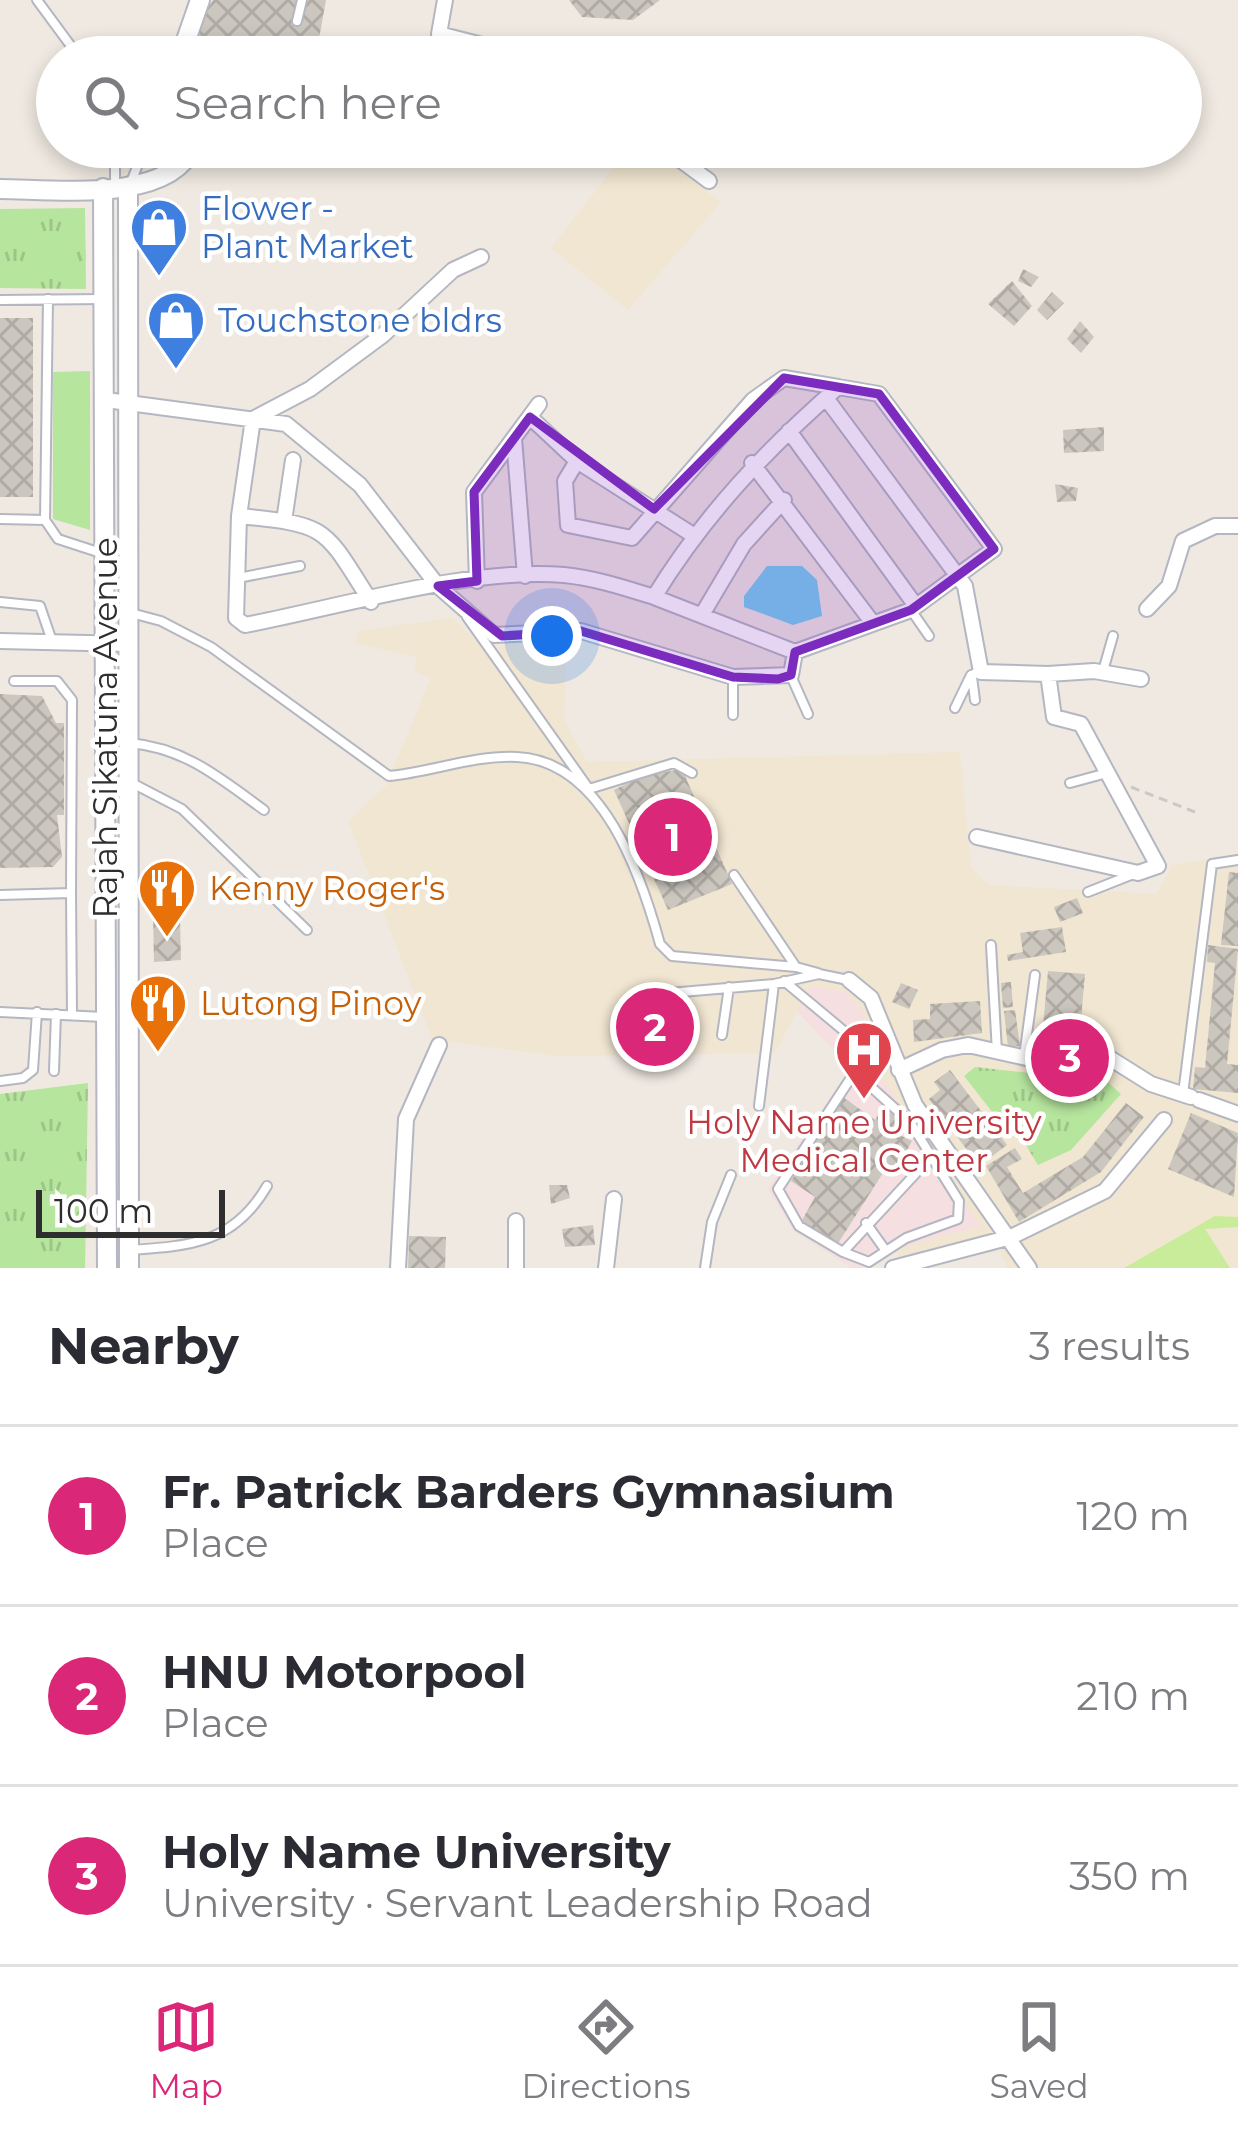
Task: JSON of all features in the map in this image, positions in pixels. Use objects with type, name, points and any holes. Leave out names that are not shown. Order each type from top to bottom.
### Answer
[{"type":"main road","points":[[188,36],[200,0]]},
{"type":"main road","points":[[0,189],[116,188],[162,178],[172,168]]},
{"type":"main road","points":[[116,188],[130,401],[129,1259]]},
{"type":"main road","name":"Rajah Sikatuna Avenue","points":[[107,1268],[105,299],[116,188]]},
{"type":"main road","points":[[105,611],[129,613]]},
{"type":"main road","points":[[106,1092],[129,1090]]},
{"type":"street","points":[[445,0],[439,34],[447,36]]},
{"type":"street","points":[[691,168],[709,181]]},
{"type":"street","points":[[253,419],[310,389],[383,334],[453,270],[481,257]]},
{"type":"street","points":[[253,419],[232,606],[236,619],[245,625],[438,586],[564,575],[654,597],[795,652],[913,608],[994,549],[879,394],[784,377],[753,400],[632,538],[568,525],[565,481],[578,460]]},
{"type":"street","points":[[654,597],[693,535],[752,463],[838,387]]},
{"type":"street","points":[[826,398],[971,601],[976,674],[1102,671],[1141,680]]},
{"type":"street","points":[[106,400],[286,424],[360,485],[438,586],[494,635],[581,631],[733,677],[791,675],[795,652]]},
{"type":"street","points":[[477,581],[472,500],[535,410],[578,460],[693,535]]},
{"type":"street","points":[[789,430],[913,608]]},
{"type":"street","points":[[514,437],[525,576]]},
{"type":"street","points":[[284,520],[292,460]]},
{"type":"street","points":[[752,463],[872,622]]},
{"type":"street","points":[[703,614],[744,544],[784,500]]},
{"type":"street","points":[[239,516],[312,523],[331,538],[371,602]]},
{"type":"street","points":[[1147,609],[1169,586],[1183,542],[1216,526],[1238,526]]},
{"type":"street","points":[[0,641],[130,644]]},
{"type":"street","points":[[977,837],[1138,873],[1154,871],[1158,859],[1081,724],[1054,717],[1048,674]]},
{"type":"street","points":[[849,980],[871,998],[899,1070],[947,1153],[1029,1268]]},
{"type":"street","points":[[398,1268],[406,1119],[439,1045]]},
{"type":"street","points":[[899,1070],[968,1045],[1024,1059],[1100,1052],[1188,1096],[1238,1114]]},
{"type":"street","points":[[893,1268],[1011,1237],[1105,1191],[1188,1096]]},
{"type":"street","points":[[606,1268],[614,1199]]},
{"type":"street","points":[[516,1221],[516,1268]]},
{"type":"lane","points":[[37,0],[64,36]]},
{"type":"lane","points":[[297,21],[302,0]]},
{"type":"lane","points":[[116,168],[116,188]]},
{"type":"lane","points":[[116,188],[130,168]]},
{"type":"lane","points":[[48,299],[45,520],[58,539],[104,554]]},
{"type":"lane","points":[[0,300],[105,299]]},
{"type":"lane","points":[[0,519],[45,520]]},
{"type":"lane","points":[[236,578],[301,566]]},
{"type":"lane","points":[[0,602],[40,606],[53,642]]},
{"type":"lane","points":[[913,608],[929,636]]},
{"type":"lane","points":[[129,613],[161,621],[211,647],[378,772],[400,775],[514,757],[536,759],[589,788],[674,763],[692,773]]},
{"type":"lane","points":[[467,616],[589,788],[631,867],[660,944],[672,956],[796,967],[849,980]]},
{"type":"lane","points":[[1102,671],[1114,636]]},
{"type":"lane","points":[[975,700],[976,674]]},
{"type":"lane","points":[[955,707],[976,674]]},
{"type":"lane","points":[[791,675],[808,714]]},
{"type":"lane","points":[[733,677],[733,715]]},
{"type":"lane","points":[[14,681],[57,681],[72,700],[72,1015]]},
{"type":"lane","points":[[130,742],[164,746],[193,759],[264,810]]},
{"type":"lane","points":[[1070,783],[1110,776]]},
{"type":"lane","points":[[129,782],[182,809],[307,930]]},
{"type":"lane","points":[[1188,1096],[1212,864],[1238,860]]},
{"type":"lane","points":[[1088,892],[1138,873]]},
{"type":"lane","points":[[734,875],[796,967]]},
{"type":"lane","points":[[0,895],[71,893]]},
{"type":"lane","points":[[991,945],[997,1053]]},
{"type":"lane","points":[[635,996],[819,974]]},
{"type":"lane","points":[[1024,1059],[1035,975]]},
{"type":"lane","points":[[779,982],[850,1036],[856,1070],[910,1122],[958,1201],[958,1219],[869,1262]]},
{"type":"lane","points":[[759,1106],[779,982]]},
{"type":"lane","points":[[722,1035],[730,987]]},
{"type":"lane","points":[[0,1012],[106,1017]]},
{"type":"lane","points":[[0,1081],[23,1078],[33,1070],[37,1012]]},
{"type":"lane","points":[[54,1071],[56,1013]]},
{"type":"lane","points":[[856,1070],[778,1189],[799,1226],[881,1268]]},
{"type":"lane","points":[[843,1252],[930,1158]]},
{"type":"lane","points":[[705,1268],[712,1222],[731,1175]]},
{"type":"lane","points":[[129,1259],[222,1233],[243,1221],[266,1186]]},
{"type":"lane","points":[[866,1223],[886,1251]]},
{"type":"path","points":[[1110,776],[1195,812]]},
{"type":"highlighted area","points":[[784,378],[879,394],[994,549],[911,610],[795,652],[791,675],[778,679],[733,677],[581,631],[502,636],[438,586],[477,581],[474,492],[530,417],[654,509]]},
{"type":"shaded area","points":[[614,168],[676,168],[721,202],[628,310],[551,248]]},
{"type":"shaded area","points":[[452,618],[487,651],[539,634],[567,634],[564,719],[587,762],[960,752],[971,867],[988,885],[1157,894],[1172,865],[1238,854],[1238,1268],[1007,1268],[1000,1251],[903,1268],[896,1249],[979,1226],[880,1075],[879,1046],[810,986],[775,1053],[555,1056],[432,1039],[348,821],[386,786],[431,678],[414,671],[417,657],[355,643],[359,631]]},
{"type":"shaded area","name":"Holy Name University Medical Center","points":[[810,986],[843,991],[860,1008],[879,1046],[880,1075],[980,1226],[897,1249],[871,1268],[852,1268],[794,1231],[768,1189],[851,1068],[797,1011]]},
{"type":"green space","points":[[85,208],[86,289],[0,288],[0,209]]},
{"type":"green space","points":[[90,371],[90,530],[53,519],[53,372]]},
{"type":"green space","points":[[1089,1065],[1121,1094],[1071,1150],[1038,1165],[1019,1134],[1012,1137],[964,1076],[975,1067],[1040,1074]]},
{"type":"green space","points":[[88,1083],[85,1268],[0,1268],[0,1094]]},
{"type":"green space","points":[[1215,1216],[1238,1217],[1238,1227],[1205,1229],[1230,1268],[1124,1268]]},
{"type":"water","points":[[767,566],[802,566],[817,580],[822,616],[793,625],[744,607],[744,596]]},
{"type":"building","points":[[213,0],[326,0],[320,36],[199,36],[201,20]]},
{"type":"building","points":[[569,0],[660,0],[633,20],[582,17]]},
{"type":"building","points":[[1023,269],[1039,277],[1031,287],[1018,281]]},
{"type":"building","points":[[1012,281],[1032,306],[1014,326],[988,304]]},
{"type":"building","points":[[1052,292],[1064,303],[1047,320],[1037,310]]},
{"type":"building","points":[[0,318],[33,318],[33,497],[0,497]]},
{"type":"building","points":[[1080,321],[1094,337],[1081,353],[1067,339]]},
{"type":"building","points":[[1104,427],[1104,451],[1064,453],[1063,430]]},
{"type":"building","points":[[1055,484],[1078,488],[1076,501],[1057,502]]},
{"type":"building","points":[[0,694],[42,696],[56,723],[64,723],[64,815],[57,815],[62,857],[53,867],[0,868]]},
{"type":"building","points":[[682,769],[732,884],[668,910],[614,790],[642,776]]},
{"type":"building","points":[[182,871],[182,910],[154,912],[154,872]]},
{"type":"building","points":[[1229,872],[1238,873],[1238,946],[1221,945]]},
{"type":"building","points":[[1077,898],[1083,913],[1060,922],[1054,907]]},
{"type":"building","name":"Kenny Roger's","points":[[153,916],[180,918],[181,960],[154,962]]},
{"type":"building","points":[[1062,927],[1066,952],[1008,961],[1007,955],[1023,952],[1020,933]]},
{"type":"building","points":[[1208,945],[1238,949],[1227,1064],[1238,1065],[1238,1093],[1193,1089],[1195,1067],[1205,1068],[1215,963],[1207,962]]},
{"type":"building","points":[[1048,971],[1085,974],[1080,1030],[1043,1027]]},
{"type":"building","points":[[1011,982],[1013,1007],[1003,1008],[1001,983]]},
{"type":"building","points":[[901,983],[918,990],[909,1009],[892,1002]]},
{"type":"building","points":[[980,1001],[982,1033],[914,1042],[913,1020],[930,1019],[930,1004]]},
{"type":"building","points":[[633,1009],[678,1009],[677,1044],[633,1044]]},
{"type":"building","points":[[1015,1010],[1020,1046],[1008,1047],[1004,1011]]},
{"type":"building","points":[[950,1070],[1007,1145],[979,1166],[929,1099],[940,1090],[934,1082]]},
{"type":"building","points":[[843,1097],[875,1120],[884,1106],[907,1122],[900,1135],[912,1141],[896,1170],[888,1165],[837,1245],[801,1222],[815,1197],[791,1181]]},
{"type":"building","points":[[1126,1103],[1144,1117],[1101,1172],[1019,1222],[986,1166],[1015,1148],[1022,1159],[1007,1167],[1023,1193],[1083,1157]]},
{"type":"building","points":[[1191,1113],[1238,1133],[1234,1197],[1168,1169]]},
{"type":"building","points":[[549,1185],[567,1185],[570,1198],[551,1204]]},
{"type":"building","points":[[593,1225],[595,1245],[565,1247],[562,1229]]},
{"type":"building","points":[[409,1236],[446,1237],[445,1268],[408,1268]]},
{"type":"place","name":"Flower - Plant Market","points":[[159,278]]},
{"type":"place","name":"Touchstone bldrs","points":[[176,371]]},
{"type":"place","name":"Fr. Patrick Barders Gymnasium","points":[[673,837]]},
{"type":"place","name":"Kenny Roger's","points":[[167,939]]},
{"type":"place","name":"HNU Motorpool","points":[[655,1027]]},
{"type":"place","name":"Lutong Pinoy","points":[[158,1054]]},
{"type":"place","name":"Holy Name University","points":[[1070,1058]]},
{"type":"place","name":"Holy Name University Medical Center","points":[[864,1101]]}]
